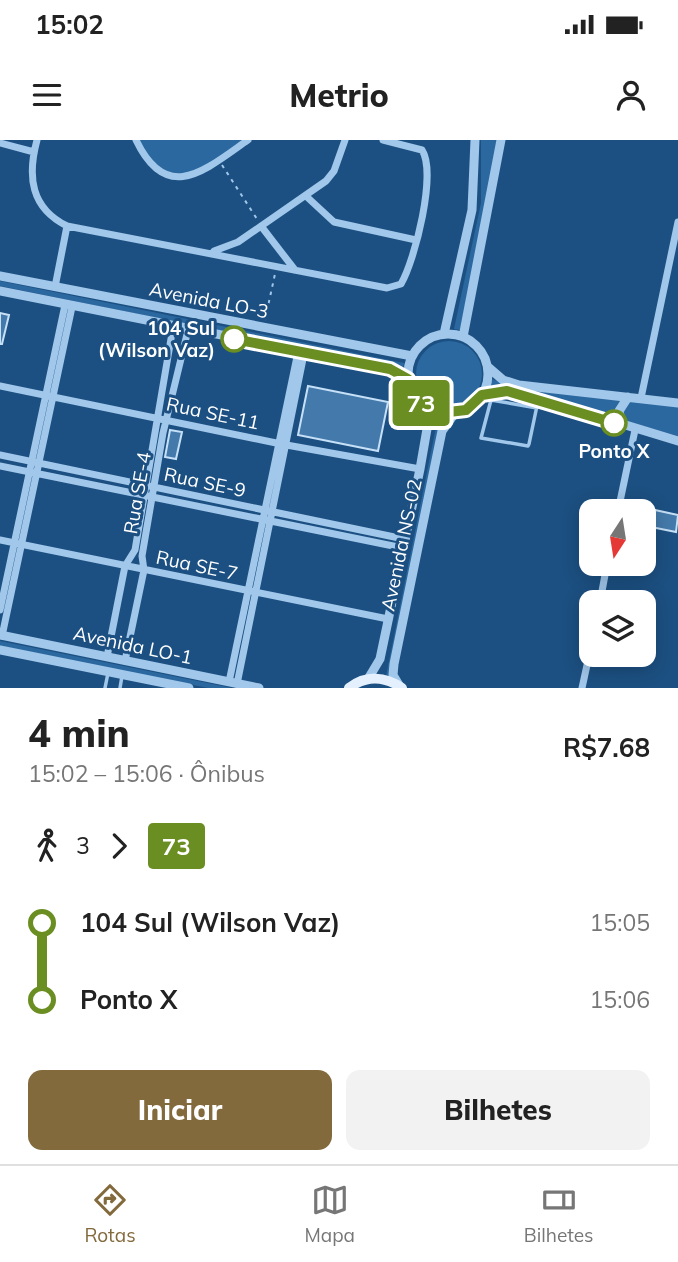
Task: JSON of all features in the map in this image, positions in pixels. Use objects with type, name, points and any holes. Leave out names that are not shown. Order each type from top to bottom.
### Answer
[{"type":"main road","points":[[349,688],[368,678],[390,681],[401,687]]},
{"type":"street","points":[[37,140],[32,172],[36,200],[52,218],[67,226],[381,287],[395,286],[404,278],[416,240],[428,177],[426,157],[422,150],[383,140]]},
{"type":"street","points":[[136,140],[154,169],[168,176],[187,178],[248,140]]},
{"type":"street","points":[[210,253],[238,242],[307,197],[334,172],[345,140]]},
{"type":"street","points":[[444,334],[472,210],[475,140]]},
{"type":"street","points":[[463,337],[500,140]]},
{"type":"street","points":[[0,143],[34,152]]},
{"type":"street","points":[[307,197],[334,222],[416,240]]},
{"type":"street","points":[[641,398],[678,222]]},
{"type":"street","points":[[55,287],[67,226]]},
{"type":"street","points":[[261,226],[296,271]]},
{"type":"street","name":"Avenida LO-3","points":[[0,276],[412,356]]},
{"type":"street","name":"Avenida LO-3","points":[[0,291],[382,367],[408,379]]},
{"type":"street","points":[[0,610],[69,306]]},
{"type":"street","name":"Rua SE-4","points":[[125,661],[144,570],[142,556],[149,487],[173,327]]},
{"type":"street","name":"Rua SE-4","points":[[149,487],[188,330]]},
{"type":"street","points":[[488,367],[482,395],[475,404],[455,413],[440,413],[426,407],[418,400],[408,379],[412,356],[431,338],[444,334],[463,337],[475,344],[488,367],[503,380],[519,385],[678,403]]},
{"type":"street","points":[[233,683],[301,353]]},
{"type":"street","name":"Rua SE-11","points":[[0,386],[283,445],[420,468]]},
{"type":"street","points":[[482,395],[507,391],[538,404],[678,441]]},
{"type":"street","points":[[622,426],[619,411],[628,397]]},
{"type":"street","name":"Avenida NS-02","points":[[368,678],[380,659],[420,468],[427,429],[426,407]]},
{"type":"street","name":"Avenida NS-02","points":[[401,687],[393,675],[394,664],[443,431],[455,413]]},
{"type":"street","points":[[621,499],[635,430]]},
{"type":"street","name":"Rua SE-9","points":[[0,455],[268,516]]},
{"type":"street","name":"Rua SE-9","points":[[0,466],[404,543]]},
{"type":"street","name":"Rua SE-4","points":[[107,657],[125,566],[135,550],[148,496]]},
{"type":"street","name":"Rua SE-7","points":[[0,540],[388,619]]},
{"type":"street","points":[[1,636],[17,543]]},
{"type":"street","name":"Avenida LO-1","points":[[1,636],[259,688]]},
{"type":"street","name":"Avenida LO-1","points":[[0,650],[189,688]]},
{"type":"street","points":[[582,688],[587,667]]},
{"type":"lane","points":[[491,400],[538,404],[528,446],[481,438],[491,400]]},
{"type":"lane","points":[[105,688],[108,671]]},
{"type":"lane","points":[[120,688],[123,674]]},
{"type":"path","points":[[218,160],[261,226]]},
{"type":"path","points":[[264,329],[276,267]]},
{"type":"shaded area","points":[[136,140],[248,140],[187,178],[154,169]]},
{"type":"shaded area","points":[[481,140],[498,140],[460,330],[454,329],[481,203]]},
{"type":"shaded area","points":[[0,281],[404,363],[403,368],[0,286]]},
{"type":"shaded area","points":[[442,341],[456,341],[468,346],[477,355],[482,374],[480,387],[473,398],[456,407],[442,407],[430,402],[421,393],[416,381],[416,367],[421,355],[430,346]]},
{"type":"shaded area","points":[[492,379],[508,385],[622,400],[617,419],[508,389],[490,389]]},
{"type":"shaded area","points":[[628,401],[678,407],[678,436],[625,421],[623,407]]},
{"type":"shaded area","points":[[437,422],[441,422],[390,677],[386,676]]},
{"type":"shaded area","points":[[0,641],[232,688],[208,688],[0,646]]},
{"type":"building","points":[[0,313],[9,315],[2,344],[0,344]]},
{"type":"building","points":[[308,386],[388,402],[378,451],[298,435]]},
{"type":"building","points":[[170,430],[182,432],[176,459],[165,457]]},
{"type":"building","points":[[656,510],[678,515],[676,532],[656,528]]},
{"type":"bus line","name":"73","points":[[234,339],[390,369],[408,379],[418,400],[440,413],[466,410],[482,395],[507,391],[614,423]]},
{"type":"place","name":"104 Sul (Wilson Vaz)","points":[[234,339]]},
{"type":"place","name":"Ponto X","points":[[614,423]]}]
